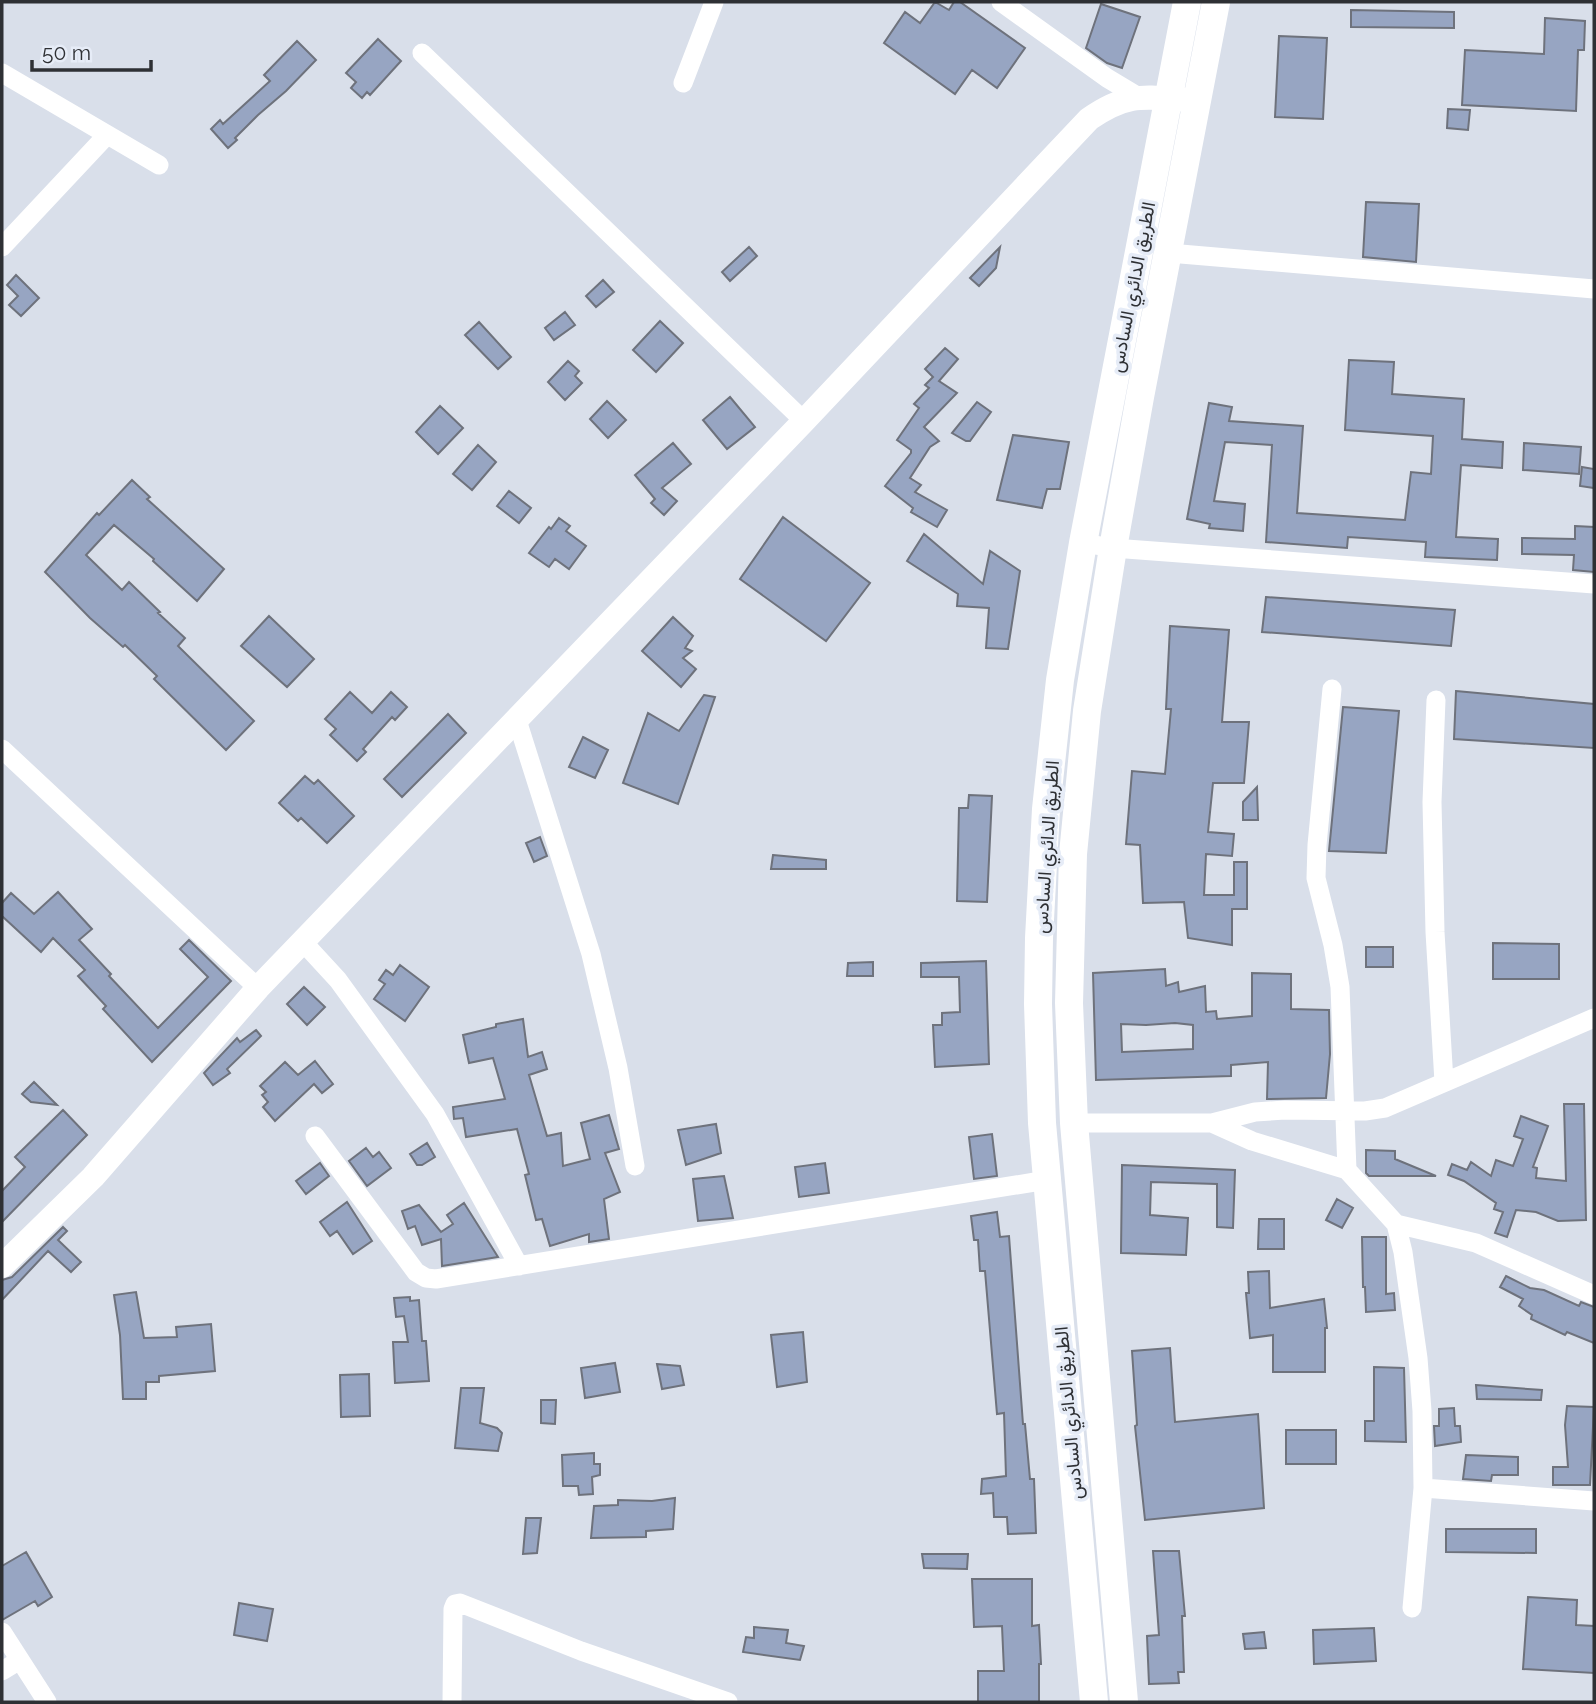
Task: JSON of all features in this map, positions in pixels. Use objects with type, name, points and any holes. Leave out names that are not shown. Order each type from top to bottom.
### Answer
[{"type":"highway","name":"الطريق الدائري السادس","points":[[1094,1702],[1042,1124],[1038,1004],[1046,809],[1060,680],[1083,543],[1187,2]]},
{"type":"highway","name":"الطريق الدائري السادس","points":[[1124,1702],[1074,1123],[1069,1003],[1073,854],[1087,711],[1113,548],[1216,2]]},
{"type":"highway","points":[[1046,809],[1077,812]]},
{"type":"highway","points":[[1042,1124],[1074,1123]]},
{"type":"main road","points":[[2,1266],[93,1177],[258,988],[804,421],[1089,119],[1119,101],[1137,96],[1196,100]]},
{"type":"street","points":[[682,83],[714,2]]},
{"type":"street","points":[[1000,2],[1107,78],[1137,96]]},
{"type":"street","points":[[422,53],[804,421]]},
{"type":"street","points":[[2,73],[159,165]]},
{"type":"street","points":[[2,247],[107,135]]},
{"type":"street","points":[[1169,253],[1594,289]]},
{"type":"street","points":[[1083,543],[1113,548],[1594,584]]},
{"type":"street","points":[[1332,689],[1316,878],[1340,987],[1347,1170]]},
{"type":"street","points":[[1436,699],[1432,802],[1435,932],[1444,1082]]},
{"type":"street","points":[[517,720],[591,954],[618,1068],[635,1166]]},
{"type":"street","points":[[2,748],[258,988]]},
{"type":"street","points":[[303,943],[338,980],[435,1114],[519,1266]]},
{"type":"street","points":[[1074,1123],[1212,1123],[1255,1112],[1365,1111],[1385,1108],[1594,1018]]},
{"type":"street","points":[[1212,1123],[1252,1141],[1347,1170],[1396,1224],[1403,1252],[1418,1358],[1423,1488],[1412,1608]]},
{"type":"street","points":[[315,1136],[416,1272],[426,1278],[436,1279],[1047,1180]]},
{"type":"street","points":[[1396,1224],[1476,1243],[1594,1295]]},
{"type":"street","points":[[1423,1488],[1594,1501]]},
{"type":"street","points":[[452,1702],[453,1609],[455,1604],[460,1603],[581,1651],[728,1702]]},
{"type":"street","points":[[2,1632],[47,1702]]},
{"type":"street","points":[[2,1671],[20,1660]]},
{"type":"building","points":[[935,2],[949,10],[954,2],[960,2],[1025,48],[997,88],[972,70],[955,94],[884,43],[905,12],[920,23]]},
{"type":"building","points":[[1101,4],[1140,17],[1122,68],[1107,63],[1086,48]]},
{"type":"building","points":[[1351,10],[1454,12],[1454,28],[1351,27]]},
{"type":"building","points":[[1545,18],[1585,21],[1584,50],[1578,50],[1576,111],[1462,105],[1465,50],[1544,54]]},
{"type":"building","points":[[1279,36],[1327,38],[1323,119],[1275,117]]},
{"type":"building","points":[[378,39],[401,61],[370,95],[367,92],[362,98],[351,88],[356,82],[346,73]]},
{"type":"building","points":[[297,41],[316,60],[235,138],[237,140],[228,148],[211,129],[220,120],[223,124],[270,81],[264,75]]},
{"type":"building","points":[[1448,109],[1470,110],[1468,130],[1447,128]]},
{"type":"building","points":[[1366,202],[1419,204],[1416,262],[1363,257]]},
{"type":"building","points":[[749,247],[757,256],[730,281],[722,272]]},
{"type":"building","points":[[1000,247],[996,268],[979,286],[970,278]]},
{"type":"building","points":[[16,275],[39,298],[21,316],[9,305],[18,296],[7,285]]},
{"type":"building","points":[[603,280],[614,292],[596,307],[586,296]]},
{"type":"building","points":[[565,312],[575,325],[554,340],[545,328]]},
{"type":"building","points":[[660,321],[683,343],[656,372],[633,350]]},
{"type":"building","points":[[479,322],[511,357],[498,369],[465,335]]},
{"type":"building","points":[[945,348],[958,359],[939,381],[957,393],[924,427],[939,441],[930,447],[910,478],[921,485],[915,492],[947,510],[937,527],[911,512],[913,508],[885,486],[911,453],[911,450],[897,440],[919,408],[914,404],[929,388],[925,385],[933,377],[925,369]]},
{"type":"building","points":[[1349,360],[1394,362],[1392,394],[1464,399],[1462,439],[1503,442],[1502,468],[1461,465],[1456,537],[1498,539],[1497,560],[1425,557],[1426,542],[1348,537],[1347,548],[1266,542],[1272,445],[1225,442],[1214,501],[1245,504],[1243,531],[1209,528],[1210,524],[1187,519],[1209,403],[1232,407],[1229,421],[1303,426],[1297,513],[1405,520],[1411,472],[1431,474],[1433,436],[1345,430]]},
{"type":"building","points":[[568,361],[579,371],[575,376],[582,383],[565,400],[548,382]]},
{"type":"building","points":[[730,397],[755,427],[727,449],[703,420]]},
{"type":"building","points":[[607,401],[626,420],[608,438],[590,419]]},
{"type":"building","points":[[977,402],[991,412],[970,441],[966,441],[952,433]]},
{"type":"building","points":[[440,406],[463,428],[438,454],[416,432]]},
{"type":"building","points":[[1013,435],[1069,442],[1060,489],[1047,489],[1042,508],[997,500]]},
{"type":"building","points":[[673,443],[691,464],[662,488],[677,501],[664,515],[651,503],[655,499],[635,475]]},
{"type":"building","points":[[1524,443],[1581,447],[1579,474],[1523,470]]},
{"type":"building","points":[[478,445],[496,462],[472,490],[453,474]]},
{"type":"building","points":[[1582,467],[1594,469],[1594,488],[1580,486]]},
{"type":"building","points":[[132,480],[150,497],[147,499],[224,569],[197,601],[114,525],[86,555],[122,590],[129,582],[160,612],[158,613],[185,638],[178,646],[254,721],[226,750],[154,679],[157,676],[125,645],[123,647],[90,618],[45,572],[97,513],[99,515]]},
{"type":"building","points":[[509,491],[531,508],[519,523],[497,506]]},
{"type":"building","points":[[783,517],[870,583],[826,641],[740,579]]},
{"type":"building","points":[[559,518],[570,526],[566,531],[586,546],[569,569],[555,559],[549,567],[529,553]]},
{"type":"building","points":[[1575,526],[1594,527],[1594,572],[1573,570],[1574,555],[1522,554],[1522,538],[1575,539]]},
{"type":"building","points":[[924,534],[983,584],[990,551],[1020,571],[1008,649],[986,648],[989,608],[957,606],[958,594],[907,561]]},
{"type":"building","points":[[1266,597],[1455,610],[1451,646],[1262,632]]},
{"type":"building","points":[[269,616],[314,659],[287,687],[241,646]]},
{"type":"building","points":[[673,617],[693,636],[685,648],[692,651],[683,658],[696,669],[681,687],[642,651]]},
{"type":"building","points":[[1170,626],[1229,630],[1222,722],[1249,722],[1244,783],[1213,783],[1208,832],[1234,834],[1232,856],[1206,854],[1204,895],[1234,895],[1234,862],[1247,862],[1247,909],[1232,909],[1232,945],[1188,938],[1184,902],[1143,903],[1140,845],[1126,844],[1132,771],[1165,774],[1171,709],[1166,709]]},
{"type":"building","points":[[1456,691],[1594,704],[1594,748],[1454,739]]},
{"type":"building","points":[[350,692],[372,713],[391,692],[407,707],[395,720],[392,717],[363,749],[366,752],[357,761],[330,735],[336,729],[325,719]]},
{"type":"building","points":[[704,695],[715,697],[678,804],[623,783],[648,713],[679,731]]},
{"type":"building","points":[[1343,707],[1399,711],[1386,853],[1329,851]]},
{"type":"building","points":[[448,714],[466,733],[402,797],[384,779]]},
{"type":"building","points":[[583,737],[608,750],[595,778],[569,767]]},
{"type":"building","points":[[305,776],[314,784],[318,780],[354,816],[327,843],[301,818],[298,821],[279,803]]},
{"type":"building","points":[[1257,787],[1258,820],[1243,820],[1243,802]]},
{"type":"building","points":[[969,795],[992,796],[987,902],[957,901],[959,808],[968,808]]},
{"type":"building","points":[[540,837],[547,856],[534,862],[526,843]]},
{"type":"building","points":[[773,855],[826,860],[826,869],[771,869]]},
{"type":"building","points":[[58,892],[92,929],[79,940],[158,1028],[208,977],[180,949],[189,940],[231,981],[152,1062],[103,1009],[106,1006],[78,976],[85,970],[53,938],[41,952],[2,916],[2,903],[11,893],[34,914]]},
{"type":"building","points":[[1493,943],[1559,944],[1559,979],[1493,979]]},
{"type":"building","points":[[1366,947],[1393,947],[1393,967],[1366,967]]},
{"type":"building","points":[[986,961],[989,1064],[935,1067],[933,1025],[942,1025],[942,1013],[960,1012],[959,977],[921,977],[921,963]]},
{"type":"building","points":[[873,962],[873,976],[847,976],[848,963]]},
{"type":"building","points":[[400,965],[429,987],[405,1021],[374,999],[385,984],[379,980],[386,970],[393,975]]},
{"type":"building","points":[[1165,969],[1166,986],[1178,982],[1179,992],[1205,986],[1206,1012],[1216,1011],[1217,1019],[1252,1016],[1252,973],[1291,974],[1291,1009],[1329,1010],[1330,1054],[1326,1098],[1267,1099],[1268,1062],[1231,1065],[1231,1076],[1096,1080],[1093,973]],"holes":[[[1121,1024],[1193,1025],[1193,1049],[1122,1052]]]},
{"type":"building","points":[[304,987],[325,1007],[307,1025],[287,1004]]},
{"type":"building","points":[[523,1019],[528,1057],[542,1052],[547,1069],[529,1075],[547,1136],[561,1133],[563,1166],[590,1159],[581,1123],[609,1115],[619,1149],[605,1153],[620,1192],[604,1199],[609,1239],[589,1242],[589,1234],[550,1246],[542,1219],[536,1220],[525,1175],[529,1174],[517,1129],[466,1137],[463,1118],[454,1119],[453,1107],[505,1099],[493,1058],[469,1063],[463,1035],[496,1027],[496,1024]]},
{"type":"building","points":[[256,1030],[261,1036],[227,1069],[230,1073],[213,1085],[204,1073],[237,1038],[240,1042]]},
{"type":"building","points":[[315,1061],[333,1084],[322,1093],[314,1084],[275,1121],[263,1107],[268,1102],[262,1095],[266,1092],[260,1086],[285,1062],[298,1075]]},
{"type":"building","points":[[34,1082],[57,1105],[31,1102],[22,1094]]},
{"type":"building","points":[[1564,1104],[1584,1104],[1586,1220],[1558,1221],[1536,1212],[1516,1210],[1507,1237],[1495,1233],[1503,1212],[1494,1209],[1496,1203],[1464,1181],[1448,1175],[1452,1164],[1467,1170],[1471,1162],[1491,1176],[1496,1160],[1513,1166],[1523,1139],[1514,1136],[1521,1116],[1548,1126],[1533,1167],[1537,1168],[1536,1178],[1566,1181]]},
{"type":"building","points":[[63,1110],[87,1135],[2,1222],[2,1191],[25,1167],[15,1157]]},
{"type":"building","points":[[716,1124],[721,1153],[686,1165],[678,1130]]},
{"type":"building","points":[[992,1134],[997,1176],[974,1179],[969,1137]]},
{"type":"building","points":[[427,1143],[435,1157],[417,1165],[410,1154]]},
{"type":"building","points":[[366,1148],[373,1157],[379,1152],[391,1168],[367,1186],[349,1161]]},
{"type":"building","points":[[1366,1150],[1395,1151],[1395,1159],[1436,1176],[1369,1176],[1366,1173]]},
{"type":"building","points":[[320,1163],[329,1176],[306,1194],[296,1181]]},
{"type":"building","points":[[825,1163],[829,1193],[799,1197],[795,1167]]},
{"type":"building","points":[[1122,1165],[1235,1170],[1233,1228],[1217,1227],[1217,1184],[1151,1182],[1150,1215],[1188,1218],[1186,1255],[1121,1253]]},
{"type":"building","points":[[724,1176],[733,1218],[698,1221],[693,1179]]},
{"type":"building","points":[[1337,1199],[1353,1208],[1342,1228],[1326,1220]]},
{"type":"building","points":[[347,1202],[372,1241],[353,1254],[337,1231],[330,1236],[320,1222]]},
{"type":"building","points":[[464,1203],[498,1257],[442,1266],[441,1239],[422,1245],[415,1226],[408,1229],[402,1211],[419,1205],[441,1232],[453,1224],[447,1215]]},
{"type":"building","points":[[997,1212],[1000,1237],[1009,1236],[1023,1424],[1030,1479],[1034,1479],[1036,1533],[1008,1534],[1007,1517],[994,1517],[993,1493],[981,1494],[982,1479],[1006,1476],[1004,1413],[997,1414],[985,1271],[980,1271],[978,1240],[974,1240],[971,1216]]},
{"type":"building","points":[[1259,1219],[1284,1219],[1284,1249],[1258,1249]]},
{"type":"building","points":[[63,1227],[67,1231],[58,1240],[81,1262],[71,1272],[48,1251],[2,1300],[2,1280],[12,1277]]},
{"type":"building","points":[[1362,1237],[1386,1237],[1386,1294],[1394,1293],[1395,1310],[1366,1312]]},
{"type":"building","points":[[1269,1271],[1270,1308],[1324,1299],[1327,1328],[1325,1372],[1273,1372],[1273,1335],[1250,1338],[1246,1293],[1249,1293],[1248,1272]]},
{"type":"building","points":[[1506,1276],[1579,1306],[1581,1302],[1594,1307],[1594,1343],[1567,1332],[1565,1335],[1531,1319],[1532,1315],[1519,1306],[1523,1299],[1500,1287]]},
{"type":"building","points":[[136,1292],[144,1338],[177,1337],[176,1327],[211,1324],[215,1371],[159,1376],[159,1382],[146,1382],[146,1399],[123,1399],[120,1335],[114,1295]]},
{"type":"building","points":[[410,1297],[410,1301],[419,1300],[429,1381],[395,1383],[393,1342],[408,1342],[404,1316],[396,1317],[394,1298]]},
{"type":"building","points":[[803,1332],[807,1382],[777,1387],[771,1335]]},
{"type":"building","points":[[1170,1348],[1175,1422],[1258,1414],[1264,1508],[1145,1520],[1135,1426],[1132,1351]]},
{"type":"building","points":[[615,1363],[620,1392],[585,1398],[581,1368]]},
{"type":"building","points":[[657,1364],[680,1366],[684,1385],[662,1389]]},
{"type":"building","points":[[1374,1367],[1404,1368],[1406,1442],[1365,1441],[1365,1421],[1374,1421]]},
{"type":"building","points":[[369,1374],[370,1416],[341,1417],[340,1375]]},
{"type":"building","points":[[1476,1385],[1542,1390],[1541,1400],[1477,1399]]},
{"type":"building","points":[[461,1388],[484,1388],[480,1423],[497,1428],[502,1433],[498,1451],[455,1448]]},
{"type":"building","points":[[541,1400],[556,1400],[555,1424],[541,1423]]},
{"type":"building","points":[[1567,1406],[1594,1407],[1590,1485],[1553,1485],[1553,1467],[1568,1467],[1565,1425]]},
{"type":"building","points":[[1454,1408],[1455,1426],[1460,1426],[1461,1442],[1435,1446],[1434,1426],[1439,1426],[1439,1409]]},
{"type":"building","points":[[1286,1430],[1336,1430],[1336,1464],[1286,1464]]},
{"type":"building","points":[[594,1453],[594,1464],[600,1464],[600,1475],[592,1477],[593,1494],[579,1495],[578,1486],[563,1486],[562,1455]]},
{"type":"building","points":[[1466,1455],[1518,1457],[1518,1475],[1492,1475],[1491,1481],[1463,1479]]},
{"type":"building","points":[[675,1498],[673,1529],[646,1531],[646,1537],[591,1538],[594,1506],[618,1505],[618,1500],[652,1501]]},
{"type":"building","points":[[526,1518],[541,1518],[537,1553],[523,1554]]},
{"type":"building","points":[[1446,1529],[1536,1529],[1536,1553],[1446,1552]]},
{"type":"building","points":[[1153,1551],[1179,1551],[1185,1616],[1182,1616],[1184,1672],[1178,1672],[1179,1683],[1149,1684],[1147,1636],[1159,1635]]},
{"type":"building","points":[[26,1552],[52,1597],[38,1606],[35,1601],[2,1620],[2,1566]]},
{"type":"building","points":[[922,1554],[968,1554],[967,1569],[924,1568]]},
{"type":"building","points":[[972,1579],[1032,1579],[1032,1626],[1039,1625],[1039,1702],[978,1702],[978,1671],[1004,1671],[1002,1626],[974,1627]]},
{"type":"building","points":[[1528,1597],[1577,1600],[1576,1625],[1594,1626],[1594,1673],[1523,1669]]},
{"type":"building","points":[[239,1603],[273,1609],[267,1641],[234,1635]]},
{"type":"building","points":[[754,1627],[788,1630],[786,1643],[804,1646],[800,1660],[743,1652],[746,1637],[754,1638]]},
{"type":"building","points":[[1374,1628],[1376,1661],[1314,1664],[1313,1630]]},
{"type":"building","points":[[1264,1632],[1266,1648],[1245,1649],[1243,1634]]}]
